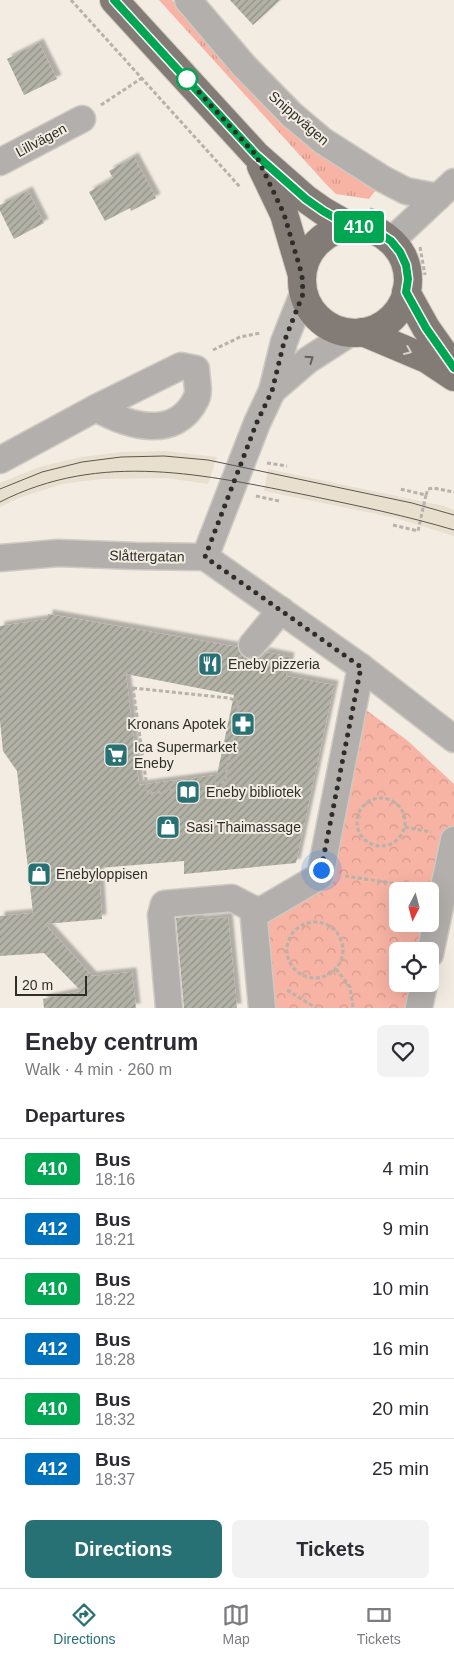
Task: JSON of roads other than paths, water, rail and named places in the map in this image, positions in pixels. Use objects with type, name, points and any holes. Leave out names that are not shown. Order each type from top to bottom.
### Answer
[{"type":"main road","points":[[114,0],[256,155],[306,199],[351,227]]},
{"type":"main road","points":[[256,155],[284,214],[310,308],[321,321],[334,329],[356,332],[426,359],[454,377]]},
{"type":"main road","points":[[303,285],[306,258],[317,243],[332,232],[351,227],[366,228],[379,233],[391,241],[400,252],[406,265],[408,279],[402,304],[395,314],[380,326],[356,332]]},
{"type":"main road","points":[[406,292],[426,328],[454,368]]},
{"type":"street","name":"Snippvägen","points":[[188,0],[244,66],[291,114],[323,141],[381,178],[406,191],[446,190]]},
{"type":"street","name":"Lillvägen","points":[[0,162],[82,119]]},
{"type":"street","points":[[391,241],[446,190]]},
{"type":"street","name":"Slåttergatan","points":[[0,558],[58,553],[205,557],[257,422],[272,391],[284,342],[303,285]]},
{"type":"street","name":"Slåttergatan","points":[[272,391],[303,364],[356,332]]},
{"type":"street","points":[[0,460],[96,408],[181,366],[196,369],[197,398],[182,418],[167,426],[146,426],[108,415],[96,408]]},
{"type":"street","points":[[205,557],[361,667],[454,739]]},
{"type":"street","points":[[252,645],[281,610]]},
{"type":"street","points":[[169,1008],[161,915],[164,904],[232,898],[253,909],[262,910],[320,876],[361,667]]},
{"type":"street","points":[[433,942],[454,840]]},
{"type":"street","points":[[253,909],[262,1008]]},
{"type":"street","points":[[418,1008],[422,992]]},
{"type":"tram line","points":[[0,489],[42,472],[82,462],[121,457],[164,456],[208,460],[412,503],[454,515]]},
{"type":"tram line","points":[[0,502],[38,486],[76,476],[115,472],[154,472],[193,475],[272,488],[419,520],[454,530]]},
{"type":"place","name":"Eneby pizzeria","points":[[210,664]]},
{"type":"place","name":"Kronans Apotek","points":[[243,724]]},
{"type":"place","name":"Ica Supermarket Eneby","points":[[116,755]]},
{"type":"place","name":"Eneby bibliotek","points":[[188,792]]},
{"type":"place","name":"Sasi Thaimassage","points":[[168,827]]},
{"type":"place","name":"Enebyloppisen","points":[[39,874]]}]
